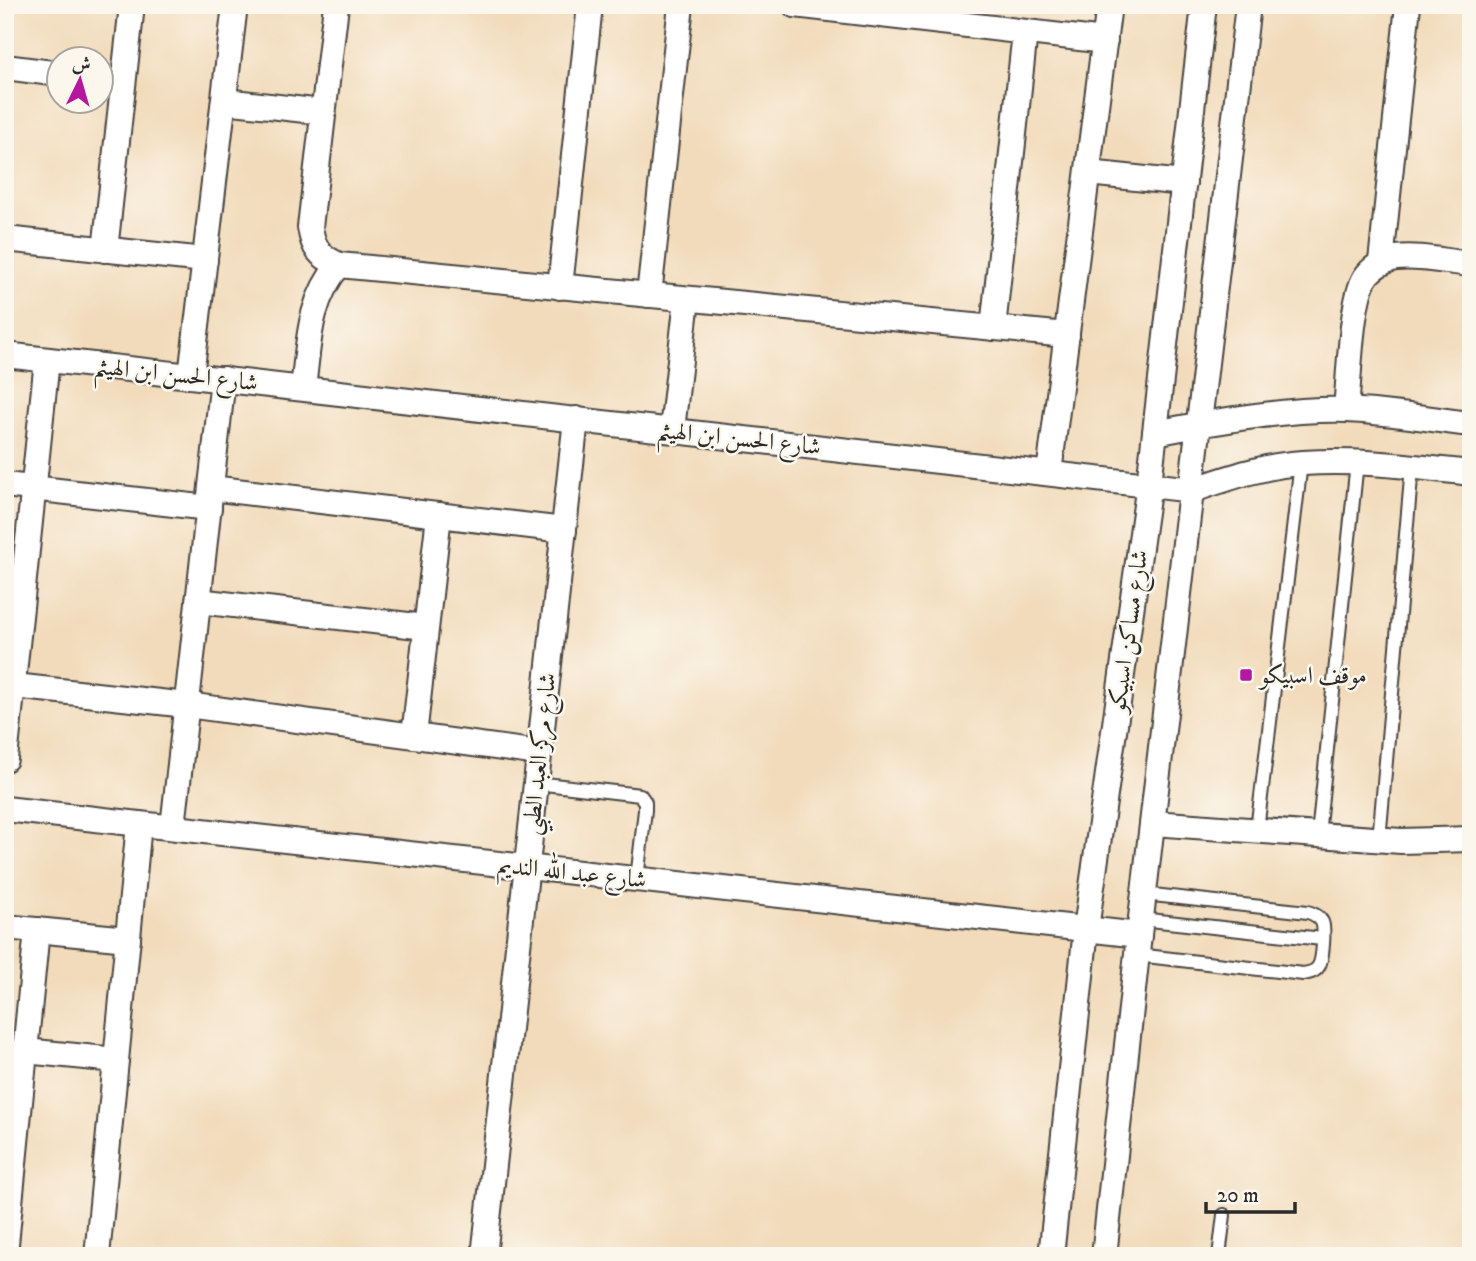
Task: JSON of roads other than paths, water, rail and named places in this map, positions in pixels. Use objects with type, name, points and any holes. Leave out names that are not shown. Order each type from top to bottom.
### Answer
[{"type":"street","points":[[116,66],[132,5]]},
{"type":"street","points":[[191,376],[235,5]]},
{"type":"street","points":[[336,5],[310,227],[312,244],[323,258],[339,265],[1067,335]]},
{"type":"street","points":[[560,287],[590,5]]},
{"type":"street","points":[[649,295],[681,5]]},
{"type":"street","points":[[795,5],[1105,41]]},
{"type":"street","points":[[1049,473],[1110,5]]},
{"type":"street","name":"شارع مساكن اسبيكو","points":[[1051,1256],[1086,929],[1149,484],[1204,5]]},
{"type":"street","name":"شارع مساكن اسبيكو","points":[[1104,1256],[1248,5]]},
{"type":"street","points":[[1381,262],[1408,5]]},
{"type":"street","points":[[993,328],[1025,32]]},
{"type":"street","points":[[5,67],[46,72]]},
{"type":"street","points":[[224,101],[323,112]]},
{"type":"street","points":[[105,250],[111,116]]},
{"type":"street","points":[[1088,173],[1184,183]]},
{"type":"street","points":[[5,239],[205,260]]},
{"type":"street","points":[[1346,410],[1358,293],[1366,275],[1381,262],[1394,258],[1471,264]]},
{"type":"street","points":[[303,388],[317,297],[326,280],[339,265]]},
{"type":"street","points":[[672,430],[687,299]]},
{"type":"street","name":"شارع الحسن ابن الهيثم","points":[[5,355],[1192,490],[1246,472],[1301,463],[1357,462],[1471,473]]},
{"type":"street","points":[[5,759],[14,586],[34,488],[47,360]]},
{"type":"street","points":[[173,827],[223,379]]},
{"type":"street","points":[[1155,433],[1200,424],[1346,410],[1471,424]]},
{"type":"street","name":"شارع مركز العبد الطبي","points":[[484,1256],[576,419]]},
{"type":"street","points":[[5,485],[439,515],[564,530]]},
{"type":"street","points":[[414,736],[439,515]]},
{"type":"street","points":[[198,601],[426,628]]},
{"type":"street","points":[[9,685],[187,705],[539,753]]},
{"type":"street","name":"شارع عبد الله النديم","points":[[5,809],[1139,936]]},
{"type":"street","points":[[1153,823],[1379,840],[1424,842],[1471,839]]},
{"type":"street","points":[[97,1256],[139,824]]},
{"type":"street","points":[[5,927],[128,939]]},
{"type":"street","points":[[5,1254],[10,1162],[37,930]]},
{"type":"street","points":[[25,1051],[116,1060]]},
{"type":"lane","points":[[1318,835],[1357,462]]},
{"type":"lane","points":[[1257,830],[1301,463]]},
{"type":"lane","points":[[1379,840],[1412,467]]},
{"type":"lane","points":[[536,783],[640,795],[645,802],[645,810],[638,879]]},
{"type":"lane","points":[[1139,936],[1303,974],[1318,968],[1321,961],[1321,921],[1316,915],[1144,894]]},
{"type":"lane","points":[[1139,936],[1322,939]]},
{"type":"lane","points":[[1219,1256],[1224,1215]]},
{"type":"place","name":"موقف اسبيكو","points":[[1246,675]]}]
